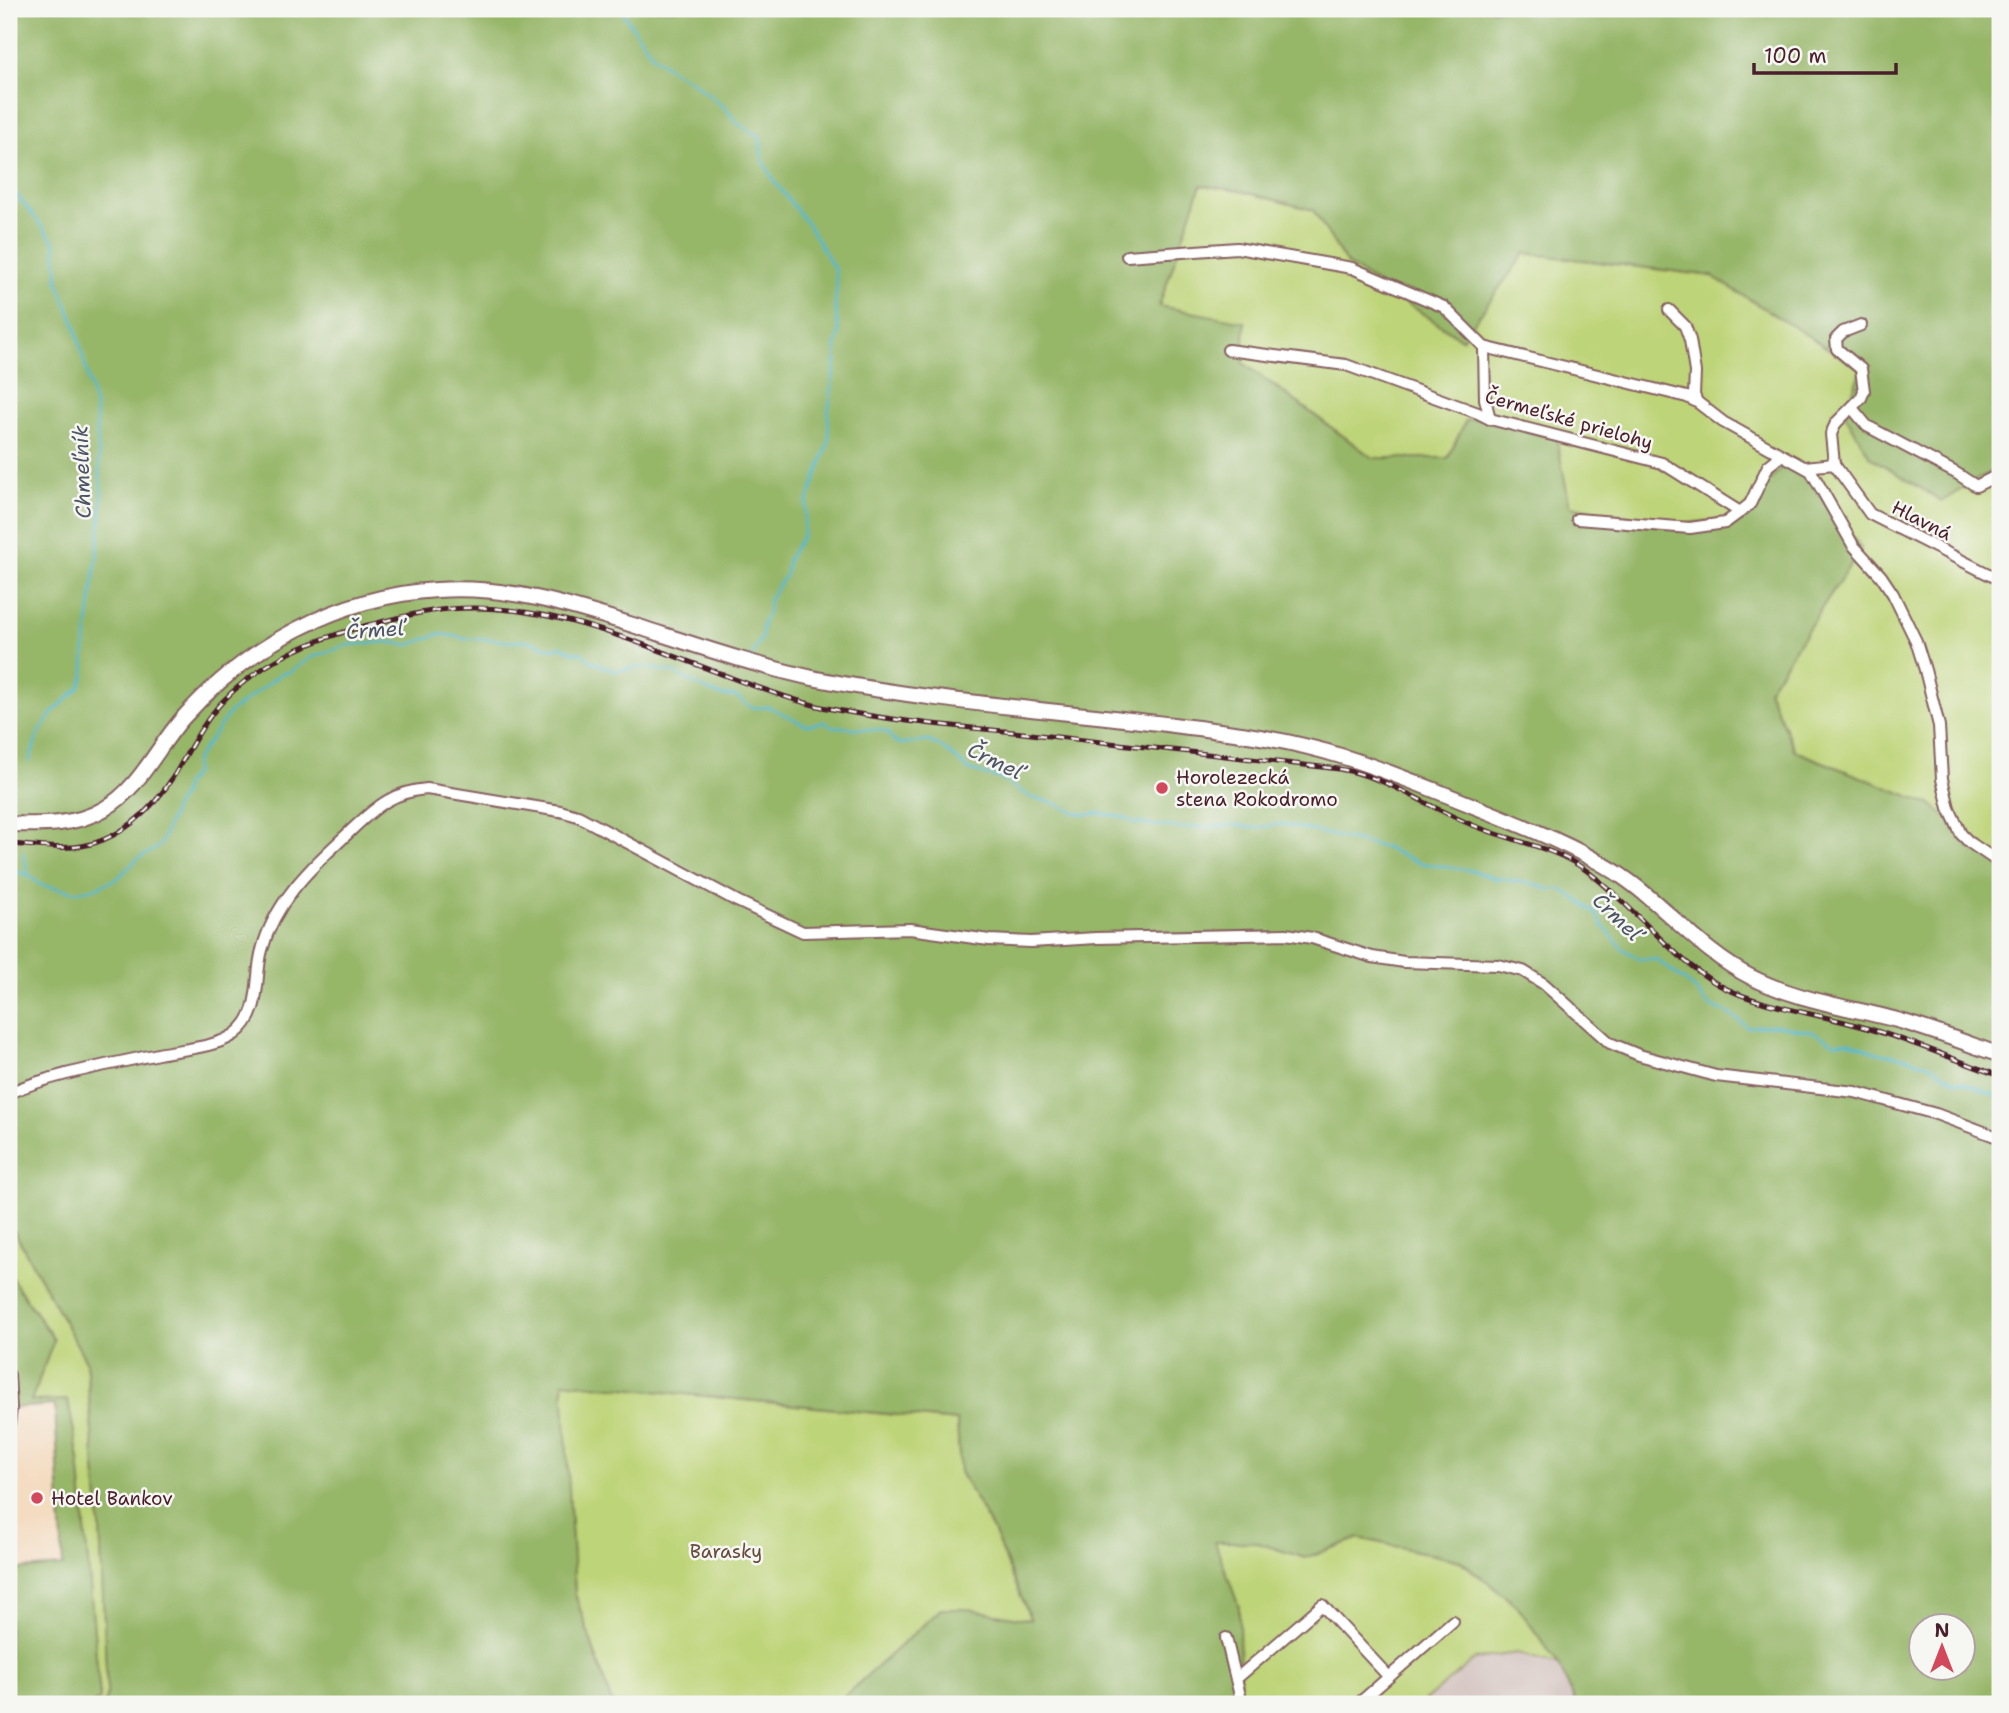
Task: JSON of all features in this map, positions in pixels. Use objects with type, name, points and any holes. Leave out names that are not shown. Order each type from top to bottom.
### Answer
[{"type":"main road","points":[[9,824],[67,822],[91,816],[106,808],[123,795],[140,776],[178,723],[225,677],[263,648],[304,625],[382,598],[429,590],[490,590],[567,604],[745,662],[817,678],[886,691],[1234,733],[1293,743],[1347,758],[1528,827],[1582,852],[1636,887],[1727,964],[1764,984],[1895,1019],[2000,1055]]},
{"type":"street","points":[[1127,256],[1237,248],[1352,268],[1444,307],[1483,347],[1687,397],[1723,422],[1805,467],[1814,475],[1853,545],[1886,582],[1899,605],[1916,641],[1939,726],[1942,779],[1949,808],[1961,834],[2000,863]]},
{"type":"street","points":[[1669,310],[1685,326],[1690,340],[1695,372],[1694,395],[1697,402]]},
{"type":"street","points":[[1805,467],[1834,464],[1831,434],[1836,423],[1861,398],[1864,391],[1861,369],[1837,349],[1836,339],[1843,332],[1861,325]]},
{"type":"street","points":[[1483,347],[1485,399],[1490,419]]},
{"type":"street","name":"Čermeľské prielohy","points":[[1228,351],[1346,365],[1490,419],[1662,463],[1740,512]]},
{"type":"street","points":[[1852,408],[1867,426],[1976,486],[2000,474]]},
{"type":"street","points":[[1577,519],[1690,528],[1725,523],[1751,504],[1768,466],[1782,455]]},
{"type":"street","name":"Hlavná","points":[[1834,464],[1870,514],[2000,580]]},
{"type":"street","points":[[9,1093],[97,1068],[202,1046],[236,1033],[245,1023],[254,1004],[260,958],[266,938],[299,880],[357,824],[386,801],[414,790],[427,789],[579,816],[737,901],[803,932],[910,929],[989,940],[1031,942],[1096,937],[1286,934],[1373,957],[1404,962],[1498,965],[1523,971],[1544,984],[1610,1042],[1639,1055],[1716,1076],[1855,1091],[1936,1114],[2000,1138]]},
{"type":"street","points":[[9,1375],[9,1426]]},
{"type":"street","points":[[1236,1679],[1322,1605],[1389,1677]]},
{"type":"street","points":[[1358,1704],[1453,1621]]},
{"type":"street","points":[[1226,1638],[1242,1704]]},
{"type":"shaded area","points":[[1517,1653],[1559,1665],[1576,1704],[1421,1704],[1475,1659]]},
{"type":"green space","points":[[9,9],[2000,9],[2000,466],[1942,501],[1870,457],[1845,414],[1861,369],[1712,276],[1525,253],[1462,339],[1347,264],[1313,210],[1241,191],[1201,185],[1159,306],[1245,322],[1243,363],[1373,458],[1448,458],[1466,420],[1498,416],[1556,436],[1570,506],[1673,525],[1737,518],[1789,459],[1861,548],[1768,690],[1795,751],[1932,805],[2000,862],[2000,1704],[1576,1704],[1559,1665],[1517,1606],[1461,1561],[1359,1538],[1305,1558],[1255,1542],[1215,1542],[1239,1607],[1240,1704],[838,1704],[941,1609],[968,1609],[1031,1620],[993,1530],[960,1472],[957,1421],[563,1382],[575,1594],[612,1704],[105,1704],[107,1692],[100,1525],[86,1361],[9,1222]]},
{"type":"green space","points":[[1200,185],[1241,191],[1313,210],[1347,264],[1461,339],[1525,253],[1713,276],[1861,369],[1942,500],[2000,466],[2000,862],[1932,805],[1795,751],[1768,690],[1861,548],[1789,460],[1737,518],[1673,525],[1570,506],[1466,420],[1448,458],[1373,458],[1243,363],[1159,306]]},
{"type":"green space","points":[[9,1222],[86,1361],[100,1525],[107,1692],[105,1704],[92,1704],[100,1700],[79,1460],[68,1401],[31,1401],[54,1340],[9,1274]]},
{"type":"green space","points":[[9,1274],[54,1340],[31,1401],[68,1400],[79,1460],[100,1700],[92,1704],[9,1704],[9,1570],[63,1566],[55,1405],[11,1408],[9,1426]]},
{"type":"green space","name":"Barasky","points":[[562,1382],[957,1421],[960,1472],[993,1530],[1031,1620],[941,1609],[838,1704],[612,1704],[575,1594]]},
{"type":"green space","points":[[1359,1538],[1460,1561],[1517,1606],[1559,1665],[1517,1653],[1475,1659],[1421,1704],[1240,1704],[1214,1542],[1255,1542],[1305,1558]]},
{"type":"waterway","points":[[620,9],[653,56],[693,82],[725,108],[737,123],[760,137],[762,159],[774,181],[809,226],[835,270],[835,306],[839,335],[828,414],[829,441],[807,503],[803,535],[788,559],[786,574],[769,599],[762,636],[751,658]]},
{"type":"waterway","name":"Chmeľník","points":[[9,185],[55,243],[58,282],[75,325],[95,406],[102,502],[84,676],[79,688],[54,711],[38,734],[29,762]]},
{"type":"waterway","name":"Črmeľ","points":[[9,868],[29,876],[41,885],[76,892],[98,887],[118,878],[137,859],[161,843],[185,785],[195,772],[195,761],[229,713],[282,673],[288,673],[310,658],[348,645],[387,642],[409,645],[439,634],[463,639],[510,642],[525,640],[553,649],[560,646],[575,653],[580,652],[591,661],[614,671],[640,667],[672,672],[709,691],[723,696],[735,696],[752,708],[769,707],[806,725],[825,722],[830,726],[886,731],[900,744],[928,741],[942,747],[969,770],[1001,779],[1032,798],[1055,803],[1073,812],[1087,815],[1099,813],[1126,818],[1134,823],[1184,828],[1236,825],[1254,828],[1283,824],[1383,847],[1420,863],[1474,871],[1496,879],[1535,884],[1547,889],[1560,889],[1596,914],[1623,949],[1639,959],[1656,959],[1694,988],[1707,1004],[1723,1010],[1748,1027],[1775,1025],[1811,1031],[1835,1043],[1850,1042],[1877,1053],[1904,1057],[1932,1066],[1953,1080],[2000,1098]]},
{"type":"waterway","name":"Chmeľník","points":[[23,853],[29,876]]},
{"type":"railway","points":[[9,844],[74,847],[90,844],[119,832],[156,800],[223,701],[255,674],[290,653],[348,631],[416,614],[471,608],[509,610],[585,625],[777,694],[847,712],[1357,773],[1392,786],[1458,819],[1547,850],[1574,863],[1620,899],[1684,960],[1735,993],[1768,1004],[1874,1030],[2000,1076]]},
{"type":"place","name":"Horolezecká stena Rokodromo","points":[[1162,788]]},
{"type":"place","name":"Hotel Bankov","points":[[37,1498]]}]
